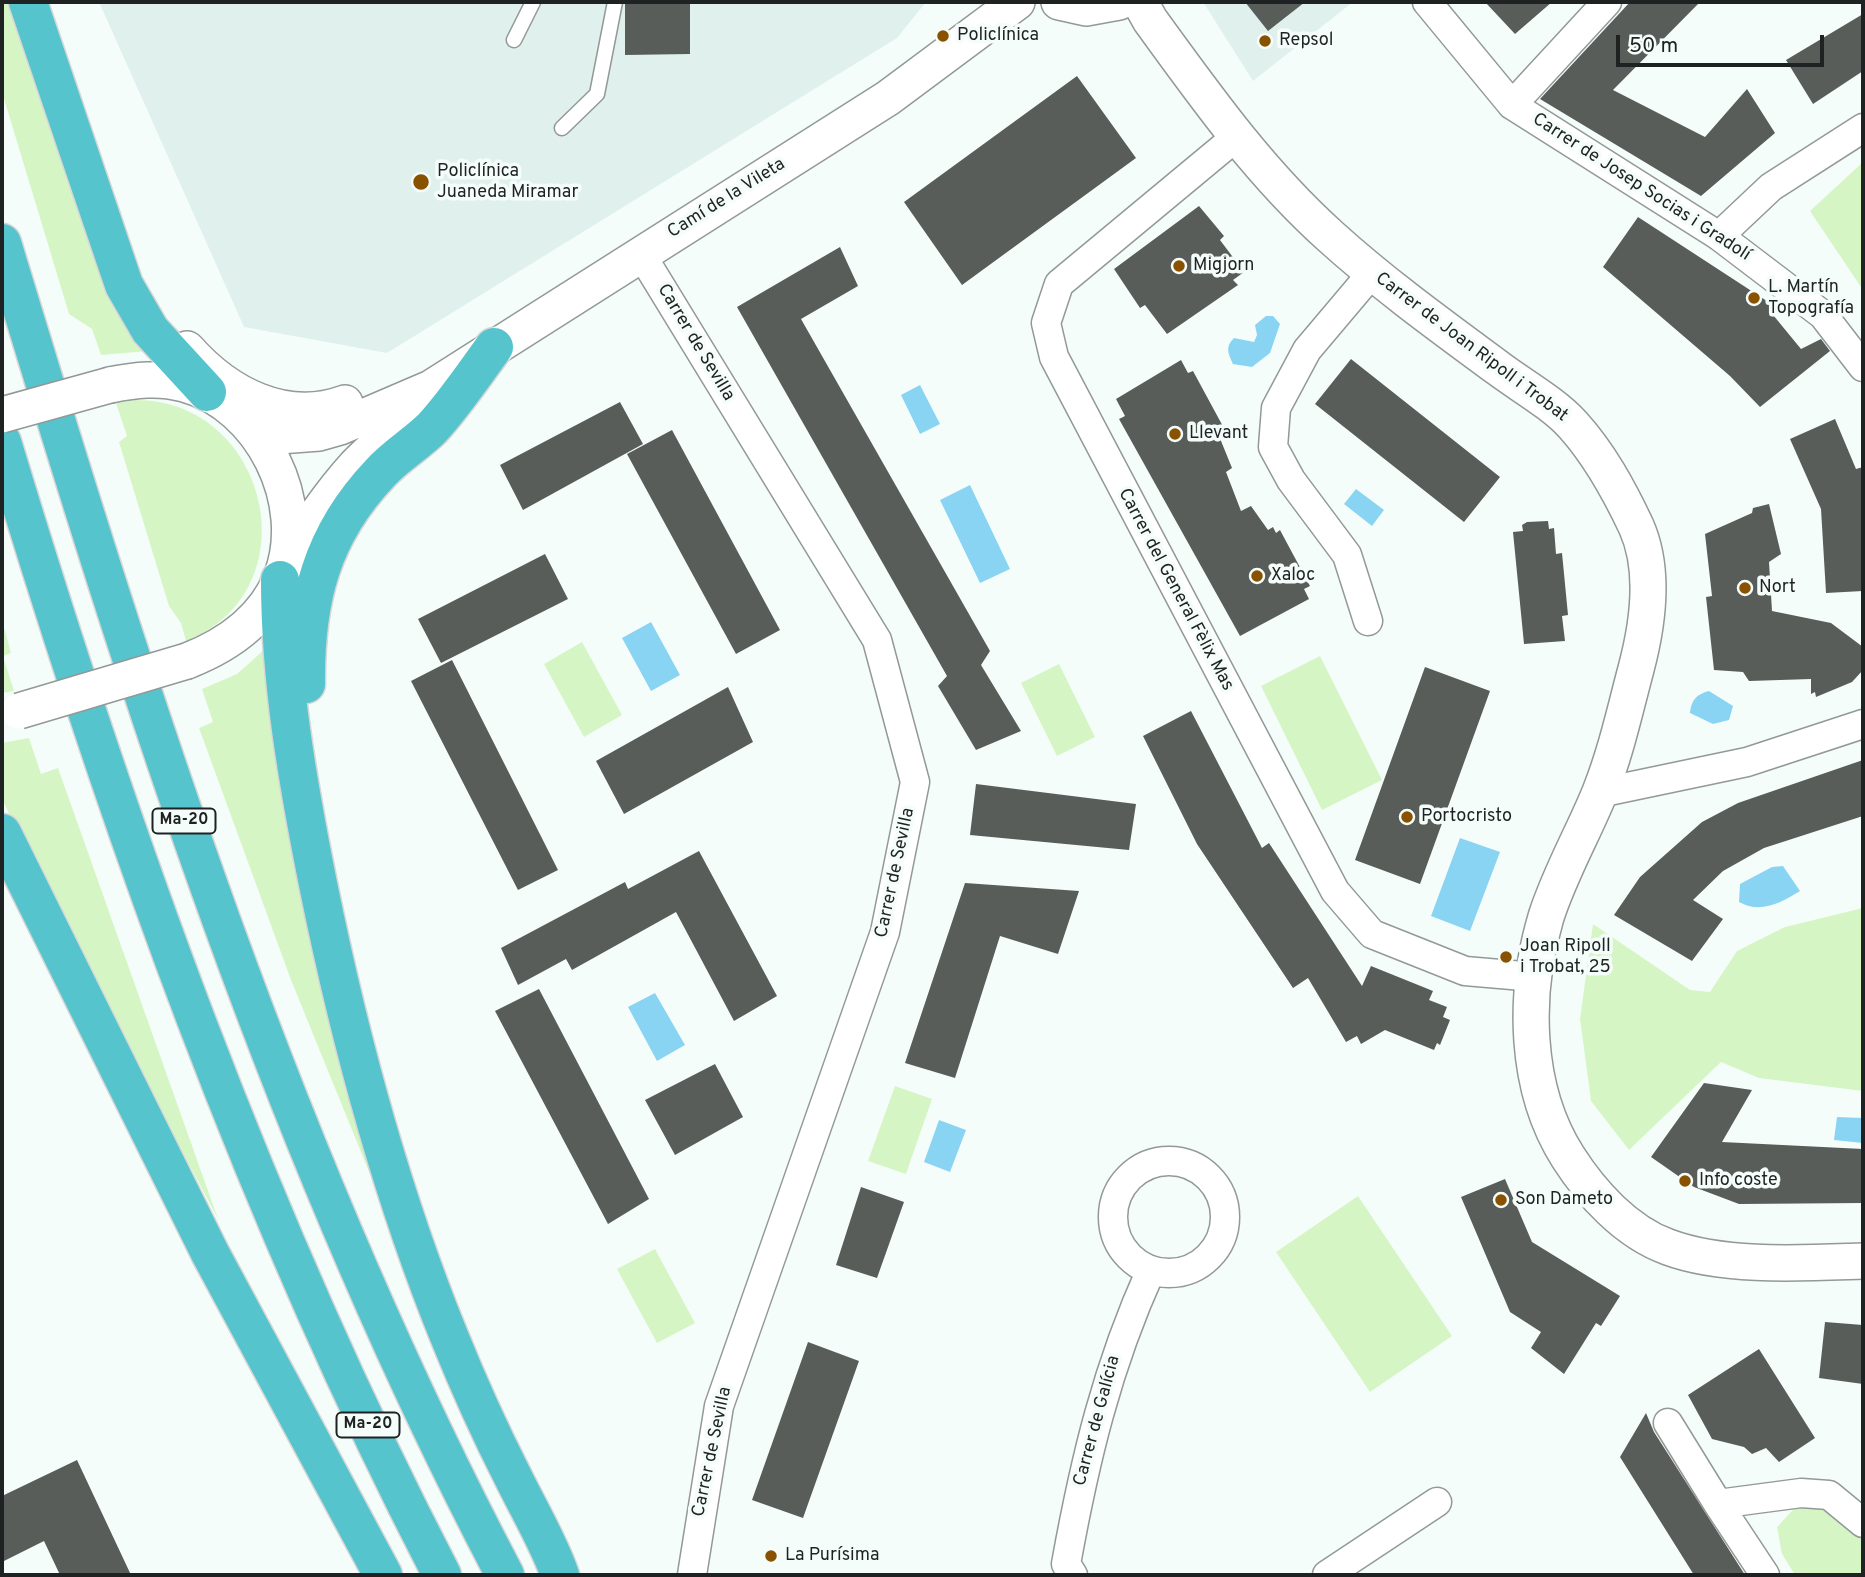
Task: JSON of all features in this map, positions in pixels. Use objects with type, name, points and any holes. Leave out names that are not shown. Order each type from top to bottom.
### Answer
[{"type":"highway","points":[[28,2],[116,265],[130,298],[150,330],[207,392]]},
{"type":"highway","name":"Ma-20","points":[[2,243],[156,740],[248,1000],[352,1257],[415,1395],[505,1575]]},
{"type":"highway","points":[[323,909],[306,698],[308,621],[317,576],[338,529],[363,493],[394,459],[431,429],[494,347]]},
{"type":"highway","name":"Ma-20","points":[[2,442],[103,760],[201,1031],[304,1286],[442,1575]]},
{"type":"highway","points":[[282,574],[280,627],[288,712],[323,909],[362,1069],[419,1256],[471,1391],[560,1575]]},
{"type":"highway","points":[[2,833],[210,1253],[383,1575]]},
{"type":"street","name":"Camí de la Vileta","points":[[247,421],[279,436],[319,433],[341,427],[431,388],[888,98],[1017,2]]},
{"type":"street","points":[[1059,2],[1086,8],[1119,2]]},
{"type":"street","name":"Carrer de Joan Ripoll i Trobat","points":[[1140,2],[1150,20],[1236,137],[1273,181],[1372,273],[1570,422],[1613,478],[1639,533],[1650,591],[1642,646],[1599,793],[1572,849],[1546,919],[1532,997],[1534,1060],[1545,1114],[1582,1179],[1628,1224],[1668,1247],[1726,1259],[1863,1261]]},
{"type":"street","name":"Carrer de Josep Socias i Gradolí","points":[[1427,2],[1512,105],[1720,236],[1823,315],[1863,367]]},
{"type":"street","points":[[1512,105],[1607,2]]},
{"type":"street","points":[[52,70],[86,134],[129,258],[149,299],[167,327],[211,373],[260,403],[303,411],[431,388]]},
{"type":"street","points":[[1720,236],[1771,187],[1863,128]]},
{"type":"street","name":"Carrer del General Fèlix Mas","points":[[1236,137],[1059,284],[1046,323],[1054,357],[1335,891],[1372,934],[1465,971],[1535,977]]},
{"type":"street","name":"Carrer de Sevilla","points":[[641,254],[877,640],[915,782],[886,932],[719,1406],[692,1575]]},
{"type":"street","points":[[1368,621],[1347,555],[1291,480],[1273,447],[1276,408],[1307,350],[1372,273]]},
{"type":"street","points":[[2,415],[141,379],[164,380],[207,392],[247,421],[265,444],[281,479],[287,526],[282,574]]},
{"type":"street","name":"Camí de la Vileta","points":[[10,712],[187,661],[214,651],[235,637],[252,621],[317,513],[357,465],[408,420],[431,388]]},
{"type":"street","points":[[1599,793],[1747,762],[1863,724]]},
{"type":"street","points":[[2,864],[22,901],[44,919]]},
{"type":"street","points":[[1158,1161],[1177,1161],[1194,1166],[1209,1177],[1222,1201],[1224,1228],[1218,1245],[1205,1260],[1189,1269],[1170,1273],[1151,1270],[1135,1262],[1123,1248],[1115,1231],[1113,1213],[1117,1195],[1127,1179],[1141,1167],[1158,1161]]},
{"type":"street","name":"Carrer de Galícia","points":[[1061,1571],[1100,1408],[1123,1332],[1151,1270]]},
{"type":"street","points":[[1668,1423],[1765,1575]]},
{"type":"street","points":[[1718,1504],[1801,1493],[1829,1495],[1863,1523]]},
{"type":"street","points":[[1327,1575],[1437,1502]]},
{"type":"lane","points":[[514,40],[533,2]]},
{"type":"lane","points":[[562,128],[597,94],[615,2]]},
{"type":"shaded area","name":"Policlínica Juaneda Miramar","points":[[99,2],[926,2],[897,38],[387,353],[244,327]]},
{"type":"shaded area","name":"Repsol","points":[[1203,2],[1353,2],[1253,81]]},
{"type":"green space","points":[[2,2],[12,2],[148,351],[101,355],[92,329],[69,314],[2,92]]},
{"type":"green space","points":[[1863,162],[1863,290],[1810,211]]},
{"type":"green space","points":[[136,400],[182,408],[218,431],[244,463],[259,502],[261,543],[251,582],[226,616],[186,641],[181,623],[169,606],[119,442],[127,436],[116,403]]},
{"type":"green space","points":[[2,620],[11,653],[3,656],[14,691],[2,693]]},
{"type":"green space","points":[[582,642],[622,715],[584,737],[544,664]]},
{"type":"green space","points":[[265,649],[374,1184],[291,980],[199,728],[213,722],[202,689],[237,674]]},
{"type":"green space","points":[[1320,656],[1382,780],[1322,810],[1261,686]]},
{"type":"green space","points":[[1059,664],[1095,737],[1057,756],[1021,683]]},
{"type":"green space","points":[[29,738],[41,774],[58,768],[218,1219],[81,960],[2,799],[2,743]]},
{"type":"green space","points":[[1863,908],[1863,1091],[1759,1078],[1721,1062],[1629,1150],[1591,1101],[1580,1019],[1593,924],[1690,990],[1710,992],[1737,951],[1785,927]]},
{"type":"green space","points":[[895,1086],[932,1099],[906,1174],[868,1161]]},
{"type":"green space","points":[[1358,1196],[1452,1336],[1370,1392],[1276,1252]]},
{"type":"green space","points":[[655,1249],[695,1323],[657,1343],[617,1269]]},
{"type":"green space","points":[[1802,1500],[1828,1501],[1862,1529],[1863,1575],[1795,1575],[1782,1554],[1777,1527]]},
{"type":"water","points":[[1266,316],[1273,316],[1280,324],[1270,353],[1252,367],[1233,364],[1228,350],[1231,341],[1234,338],[1254,342],[1257,335],[1255,325]]},
{"type":"water","points":[[920,385],[940,424],[920,434],[901,395]]},
{"type":"water","points":[[970,485],[1010,569],[980,583],[940,500]]},
{"type":"water","points":[[1356,489],[1384,510],[1372,526],[1344,504]]},
{"type":"water","points":[[651,622],[680,675],[651,691],[622,638]]},
{"type":"water","points":[[1709,691],[1733,706],[1729,720],[1713,724],[1690,713],[1695,698]]},
{"type":"water","points":[[1460,838],[1500,852],[1470,931],[1431,916]]},
{"type":"water","points":[[1783,866],[1800,891],[1770,906],[1755,907],[1739,902],[1740,884],[1772,867]]},
{"type":"water","points":[[655,993],[685,1045],[657,1061],[628,1007]]},
{"type":"water","points":[[1837,1117],[1863,1118],[1863,1143],[1834,1140]]},
{"type":"water","points":[[939,1120],[966,1130],[950,1172],[924,1162]]},
{"type":"building","points":[[625,2],[690,2],[690,54],[625,55]]},
{"type":"building","points":[[1245,2],[1305,2],[1268,31]]},
{"type":"building","points":[[1485,2],[1552,2],[1515,34]]},
{"type":"building","points":[[1630,2],[1700,2],[1613,90],[1705,137],[1747,89],[1775,133],[1701,196],[1540,99]]},
{"type":"building","points":[[1863,14],[1863,71],[1813,104],[1786,60]]},
{"type":"building","points":[[1077,76],[1136,158],[962,285],[904,202]]},
{"type":"building","name":"Migjorn","points":[[1199,206],[1224,236],[1220,240],[1244,272],[1233,280],[1238,285],[1167,334],[1145,305],[1140,308],[1114,269]]},
{"type":"building","points":[[1638,217],[1773,305],[1769,310],[1801,349],[1821,339],[1830,351],[1760,407],[1730,376],[1603,267]]},
{"type":"building","points":[[840,247],[858,286],[801,319],[990,651],[981,665],[1021,731],[976,750],[938,686],[947,676],[737,307]]},
{"type":"building","points":[[1351,359],[1500,477],[1464,522],[1315,404]]},
{"type":"building","points":[[1181,360],[1188,373],[1193,371],[1226,432],[1219,436],[1232,468],[1226,472],[1241,511],[1251,506],[1268,530],[1273,527],[1276,533],[1280,530],[1310,586],[1304,589],[1309,599],[1240,636],[1119,419],[1125,416],[1116,399]]},
{"type":"building","points":[[620,402],[643,444],[523,510],[500,465]]},
{"type":"building","points":[[1835,419],[1856,469],[1863,467],[1863,591],[1826,593],[1821,509],[1790,439]]},
{"type":"building","points":[[672,430],[780,630],[736,654],[627,454]]},
{"type":"building","name":"Nort","points":[[1769,504],[1781,554],[1769,562],[1772,611],[1831,623],[1863,647],[1863,670],[1852,682],[1816,697],[1815,692],[1811,694],[1811,679],[1749,681],[1743,672],[1714,670],[1706,597],[1712,596],[1705,534],[1752,513],[1753,508]]},
{"type":"building","points":[[1548,521],[1549,529],[1554,528],[1556,554],[1562,553],[1568,615],[1562,616],[1565,641],[1524,644],[1513,532],[1523,531],[1522,525],[1527,522]]},
{"type":"building","points":[[545,554],[568,599],[441,663],[418,619]]},
{"type":"building","points":[[452,660],[558,870],[518,890],[411,681]]},
{"type":"building","name":"Portocristo","points":[[1425,667],[1490,691],[1420,884],[1355,860]]},
{"type":"building","points":[[728,687],[753,742],[624,814],[596,761]]},
{"type":"building","points":[[1191,711],[1262,848],[1269,843],[1362,986],[1371,966],[1433,991],[1429,1000],[1447,1007],[1443,1017],[1450,1020],[1440,1045],[1437,1043],[1434,1050],[1385,1030],[1361,1044],[1357,1036],[1346,1042],[1308,978],[1293,988],[1197,844],[1143,736]]},
{"type":"building","points":[[1863,760],[1863,816],[1764,848],[1723,871],[1693,900],[1723,919],[1692,961],[1614,915],[1640,877],[1702,822],[1738,803]]},
{"type":"building","points":[[976,784],[1136,804],[1129,850],[970,835]]},
{"type":"building","points":[[699,851],[777,996],[734,1021],[676,912],[572,970],[566,959],[518,985],[501,948],[625,882],[628,889]]},
{"type":"building","points":[[965,883],[1079,891],[1058,954],[1000,936],[955,1078],[905,1063]]},
{"type":"building","points":[[539,989],[649,1199],[608,1224],[495,1011]]},
{"type":"building","points":[[715,1064],[743,1117],[675,1155],[645,1100]]},
{"type":"building","points":[[1704,1083],[1752,1090],[1722,1142],[1863,1149],[1863,1203],[1739,1204],[1694,1187],[1651,1157]]},
{"type":"building","points":[[1505,1179],[1532,1242],[1620,1296],[1601,1326],[1596,1323],[1564,1374],[1531,1348],[1541,1332],[1510,1312],[1461,1197]]},
{"type":"building","points":[[861,1187],[904,1202],[877,1278],[836,1265]]},
{"type":"building","points":[[1825,1322],[1863,1325],[1863,1384],[1819,1378]]},
{"type":"building","points":[[808,1342],[859,1361],[803,1518],[752,1500]]},
{"type":"building","points":[[1759,1349],[1815,1438],[1779,1462],[1766,1448],[1752,1454],[1744,1447],[1712,1439],[1688,1395]]},
{"type":"building","points":[[1646,1413],[1654,1432],[1745,1575],[1694,1575],[1620,1457]]},
{"type":"building","points":[[77,1460],[131,1575],[60,1575],[44,1541],[2,1562],[2,1496]]},
{"type":"place","name":"Policlínica","points":[[943,36]]},
{"type":"place","name":"Repsol","points":[[1265,41]]},
{"type":"place","name":"Policlínica Juaneda Miramar","points":[[421,182]]},
{"type":"place","name":"Migjorn","points":[[1179,266]]},
{"type":"place","name":"L. Martín Topografía","points":[[1754,298]]},
{"type":"place","name":"Llevant","points":[[1175,434]]},
{"type":"place","name":"Xaloc","points":[[1257,576]]},
{"type":"place","name":"Nort","points":[[1745,588]]},
{"type":"place","name":"Portocristo","points":[[1407,817]]},
{"type":"place","name":"Joan Ripoll i Trobat, 25","points":[[1506,957]]},
{"type":"place","name":"Info coste","points":[[1685,1181]]},
{"type":"place","name":"Son Dameto","points":[[1501,1200]]},
{"type":"place","name":"La Purísima","points":[[771,1556]]}]
